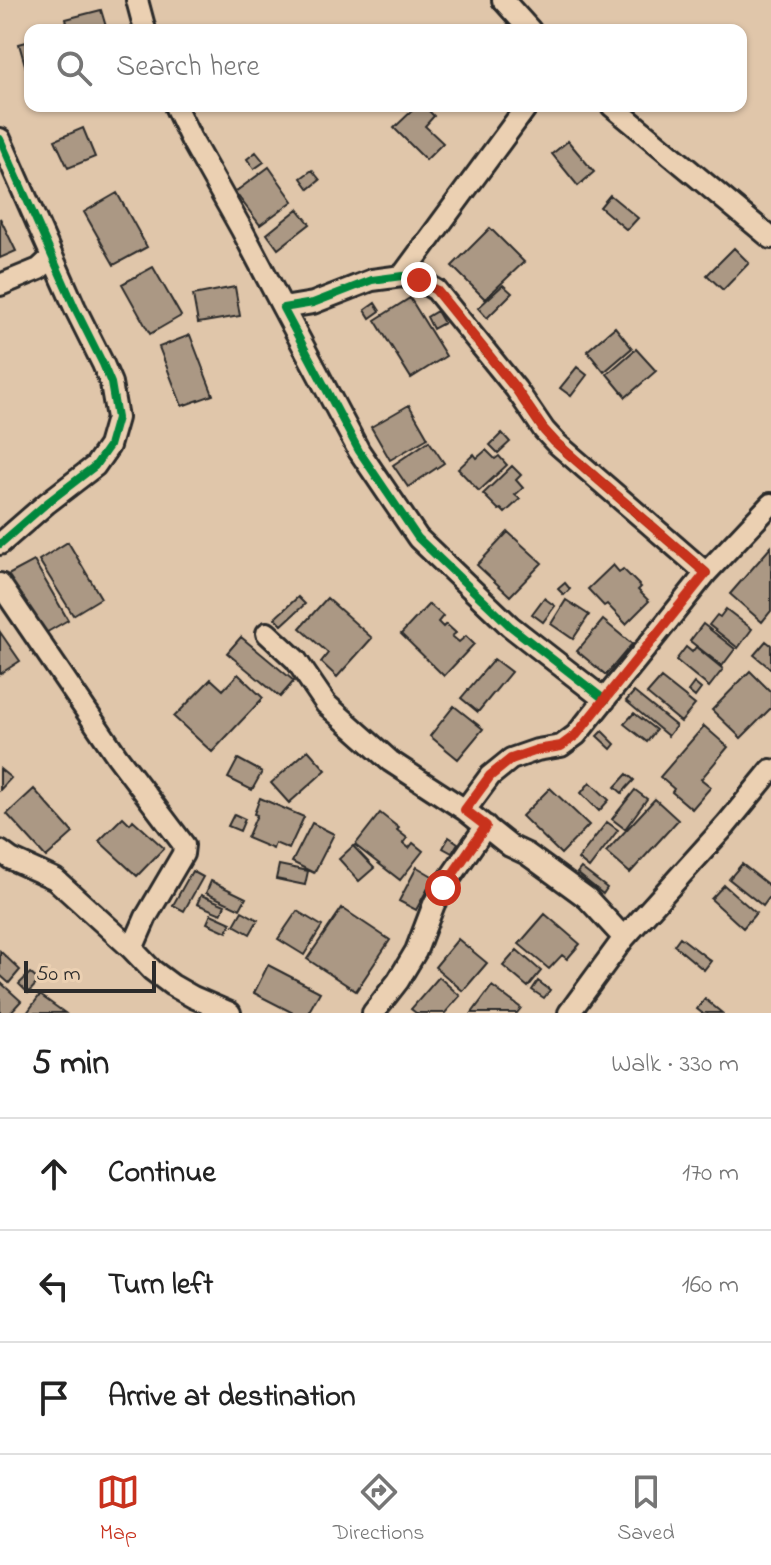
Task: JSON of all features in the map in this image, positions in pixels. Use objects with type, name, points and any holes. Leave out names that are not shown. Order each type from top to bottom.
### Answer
[{"type":"street","points":[[137,0],[143,24]]},
{"type":"street","points":[[503,0],[525,24]]},
{"type":"street","points":[[178,112],[359,451],[418,538],[510,626],[605,700]]},
{"type":"street","points":[[402,276],[523,112]]},
{"type":"street","points":[[619,112],[771,238]]},
{"type":"street","points":[[0,139],[111,383],[117,418],[109,446],[95,466],[0,544]]},
{"type":"street","points":[[0,285],[39,269],[52,257]]},
{"type":"street","points":[[283,308],[313,303],[372,280],[402,276],[419,280],[436,290],[555,442],[706,573]]},
{"type":"street","points":[[465,810],[490,776],[511,759],[561,746],[576,735],[706,573],[771,504]]},
{"type":"street","points":[[0,584],[117,756],[184,845],[183,854],[146,917],[132,949]]},
{"type":"street","points":[[267,633],[296,660],[326,704],[390,761],[465,810],[510,846],[527,854],[587,898],[624,938]]},
{"type":"street","points":[[569,1013],[624,938],[771,770]]},
{"type":"street","points":[[373,1013],[398,981],[416,951],[443,888],[486,826]]},
{"type":"street","points":[[0,851],[55,879],[172,985],[230,1013]]},
{"type":"building","points":[[101,10],[105,24],[67,24],[66,19]]},
{"type":"building","points":[[24,43],[24,61],[19,44]]},
{"type":"building","points":[[411,112],[430,112],[434,116],[425,126],[443,143],[426,160],[394,128]]},
{"type":"building","points":[[83,128],[95,157],[68,168],[55,140]]},
{"type":"building","points":[[568,141],[594,172],[578,186],[552,154]]},
{"type":"building","points":[[256,152],[264,162],[254,169],[247,159]]},
{"type":"building","points":[[269,167],[293,201],[260,225],[235,192]]},
{"type":"building","points":[[312,170],[320,180],[309,189],[301,178]]},
{"type":"building","points":[[117,193],[147,247],[114,265],[84,212]]},
{"type":"building","points":[[610,195],[638,218],[627,230],[600,207]]},
{"type":"building","points":[[298,209],[310,224],[278,249],[267,234]]},
{"type":"building","points":[[0,218],[16,251],[0,258]]},
{"type":"building","points":[[490,228],[524,262],[485,299],[452,266]]},
{"type":"building","points":[[734,248],[749,263],[723,290],[707,275]]},
{"type":"building","points":[[153,267],[181,316],[150,334],[122,284]]},
{"type":"building","points":[[503,285],[512,293],[487,318],[478,308]]},
{"type":"building","points":[[235,287],[240,316],[198,323],[193,295]]},
{"type":"building","points":[[410,298],[446,356],[411,378],[375,320]]},
{"type":"building","points":[[375,303],[380,311],[370,318],[365,310]]},
{"type":"building","points":[[437,311],[444,323],[433,329],[427,317]]},
{"type":"building","points":[[615,327],[632,348],[604,372],[587,351]]},
{"type":"building","points":[[190,335],[213,395],[182,406],[159,347]]},
{"type":"building","points":[[636,349],[656,371],[626,397],[607,374]]},
{"type":"building","points":[[577,367],[587,375],[571,396],[560,388]]},
{"type":"building","points":[[409,405],[428,438],[390,460],[371,427]]},
{"type":"building","points":[[502,433],[510,442],[498,453],[490,445]]},
{"type":"building","points":[[429,441],[444,463],[408,487],[393,465]]},
{"type":"building","points":[[486,450],[495,459],[499,456],[507,465],[479,491],[458,469],[474,454],[477,458]]},
{"type":"building","points":[[512,466],[521,475],[516,480],[523,488],[515,495],[520,499],[505,513],[483,494]]},
{"type":"building","points":[[508,532],[542,563],[510,596],[477,565]]},
{"type":"building","points":[[68,542],[101,598],[73,615],[39,560]]},
{"type":"building","points":[[771,547],[771,611],[762,622],[730,594]]},
{"type":"building","points":[[34,561],[68,620],[42,635],[8,575]]},
{"type":"building","points":[[613,565],[619,572],[623,569],[641,587],[638,590],[649,601],[626,624],[588,589]]},
{"type":"building","points":[[565,583],[570,589],[564,595],[558,589]]},
{"type":"building","points":[[298,597],[305,604],[282,625],[275,618]]},
{"type":"building","points":[[327,598],[372,638],[337,677],[321,662],[328,653],[300,628]]},
{"type":"building","points":[[544,598],[555,606],[543,622],[532,614]]},
{"type":"building","points":[[566,600],[589,615],[573,639],[551,624]]},
{"type":"building","points":[[429,604],[443,616],[438,622],[443,627],[446,624],[456,633],[452,636],[459,642],[466,636],[474,644],[444,676],[401,634]]},
{"type":"building","points":[[726,609],[752,629],[738,648],[709,625]]},
{"type":"building","points":[[603,620],[632,644],[606,675],[577,651]]},
{"type":"building","points":[[703,624],[735,649],[722,666],[690,641]]},
{"type":"building","points":[[0,632],[20,661],[0,674]]},
{"type":"building","points":[[241,637],[294,681],[280,697],[227,653]]},
{"type":"building","points":[[766,641],[771,645],[771,669],[754,655]]},
{"type":"building","points":[[686,647],[692,652],[696,647],[723,669],[709,687],[676,660]]},
{"type":"building","points":[[494,659],[511,672],[478,712],[461,698]]},
{"type":"building","points":[[750,671],[771,692],[771,708],[741,738],[712,710]]},
{"type":"building","points":[[238,674],[263,698],[212,752],[174,717],[211,679],[223,690]]},
{"type":"building","points":[[661,678],[695,705],[681,722],[647,694]]},
{"type":"building","points":[[694,683],[701,689],[695,697],[688,691]]},
{"type":"building","points":[[634,692],[676,726],[668,736],[626,701]]},
{"type":"building","points":[[454,706],[483,729],[458,759],[430,736]]},
{"type":"building","points":[[634,713],[656,730],[647,742],[624,724]]},
{"type":"building","points":[[704,726],[728,747],[701,779],[711,787],[692,809],[660,777]]},
{"type":"building","points":[[602,731],[615,744],[611,749],[597,736]]},
{"type":"building","points":[[308,750],[326,770],[289,803],[271,783]]},
{"type":"building","points":[[238,759],[262,772],[252,790],[228,778]]},
{"type":"building","points":[[0,769],[11,778],[0,790]]},
{"type":"building","points":[[627,774],[634,780],[622,793],[615,787]]},
{"type":"building","points":[[590,782],[609,800],[599,811],[581,793]]},
{"type":"building","points":[[550,788],[589,825],[561,854],[522,816]]},
{"type":"building","points":[[34,789],[73,833],[46,857],[7,814]]},
{"type":"building","points":[[635,790],[647,799],[625,829],[612,819]]},
{"type":"building","points":[[260,798],[304,817],[289,849],[275,843],[273,849],[247,838],[257,815],[254,814]]},
{"type":"building","points":[[655,799],[678,820],[630,873],[606,852]]},
{"type":"building","points":[[380,813],[407,838],[403,843],[409,848],[413,843],[423,851],[400,880],[355,845]]},
{"type":"building","points":[[234,814],[245,819],[240,831],[228,826]]},
{"type":"building","points":[[123,817],[130,824],[133,820],[164,848],[137,876],[99,841]]},
{"type":"building","points":[[607,822],[618,830],[589,868],[578,859]]},
{"type":"building","points":[[312,823],[334,834],[314,873],[292,862]]},
{"type":"building","points":[[449,837],[458,843],[452,853],[443,848]]},
{"type":"building","points":[[353,846],[374,868],[359,881],[339,859]]},
{"type":"building","points":[[742,864],[771,887],[771,895],[763,906],[729,879]]},
{"type":"building","points":[[279,865],[308,871],[305,885],[276,879]]},
{"type":"building","points":[[417,867],[434,877],[416,910],[399,901]]},
{"type":"building","points":[[581,868],[607,888],[603,894],[577,873]]},
{"type":"building","points":[[192,871],[203,877],[184,911],[173,905]]},
{"type":"building","points":[[211,881],[246,898],[240,909],[206,893]]},
{"type":"building","points":[[724,885],[756,913],[743,928],[711,899]]},
{"type":"building","points":[[201,895],[225,905],[221,914],[197,904]]},
{"type":"building","points":[[342,908],[390,940],[356,991],[307,959]]},
{"type":"building","points":[[242,911],[258,920],[250,934],[234,925]]},
{"type":"building","points":[[297,911],[322,926],[304,955],[278,939]]},
{"type":"building","points":[[211,914],[231,923],[227,932],[207,923]]},
{"type":"building","points":[[545,914],[580,944],[567,959],[562,955],[549,969],[519,944]]},
{"type":"building","points":[[680,937],[711,961],[704,970],[674,945]]},
{"type":"building","points":[[458,939],[487,963],[463,991],[435,967]]},
{"type":"building","points":[[517,950],[541,971],[528,987],[503,966]]},
{"type":"building","points":[[0,951],[20,970],[9,983],[0,975]]},
{"type":"building","points":[[268,965],[320,992],[308,1013],[293,1013],[254,993]]},
{"type":"building","points":[[30,973],[39,981],[28,993],[19,984]]},
{"type":"building","points":[[439,977],[460,996],[445,1013],[416,1013],[411,1009]]},
{"type":"building","points":[[538,981],[550,990],[544,998],[532,990]]},
{"type":"building","points":[[0,982],[21,1001],[10,1013],[0,1013]]},
{"type":"building","points":[[492,986],[521,1008],[517,1013],[472,1013]]},
{"type":"building","points":[[40,995],[65,1013],[27,1013]]},
{"type":"building","points":[[705,999],[722,1013],[702,1013],[697,1009]]},
{"type":"cycle path","points":[[0,139],[111,383],[117,418],[109,446],[95,466],[0,544]]},
{"type":"cycle path","points":[[605,700],[510,626],[418,538],[359,451],[283,308],[313,303],[372,280],[402,276],[419,280],[436,290],[555,442],[706,573]]},
{"type":"route","points":[[419,280],[436,290],[555,442],[706,573],[576,735],[561,746],[511,759],[490,776],[465,810],[486,826],[443,888]]}]
